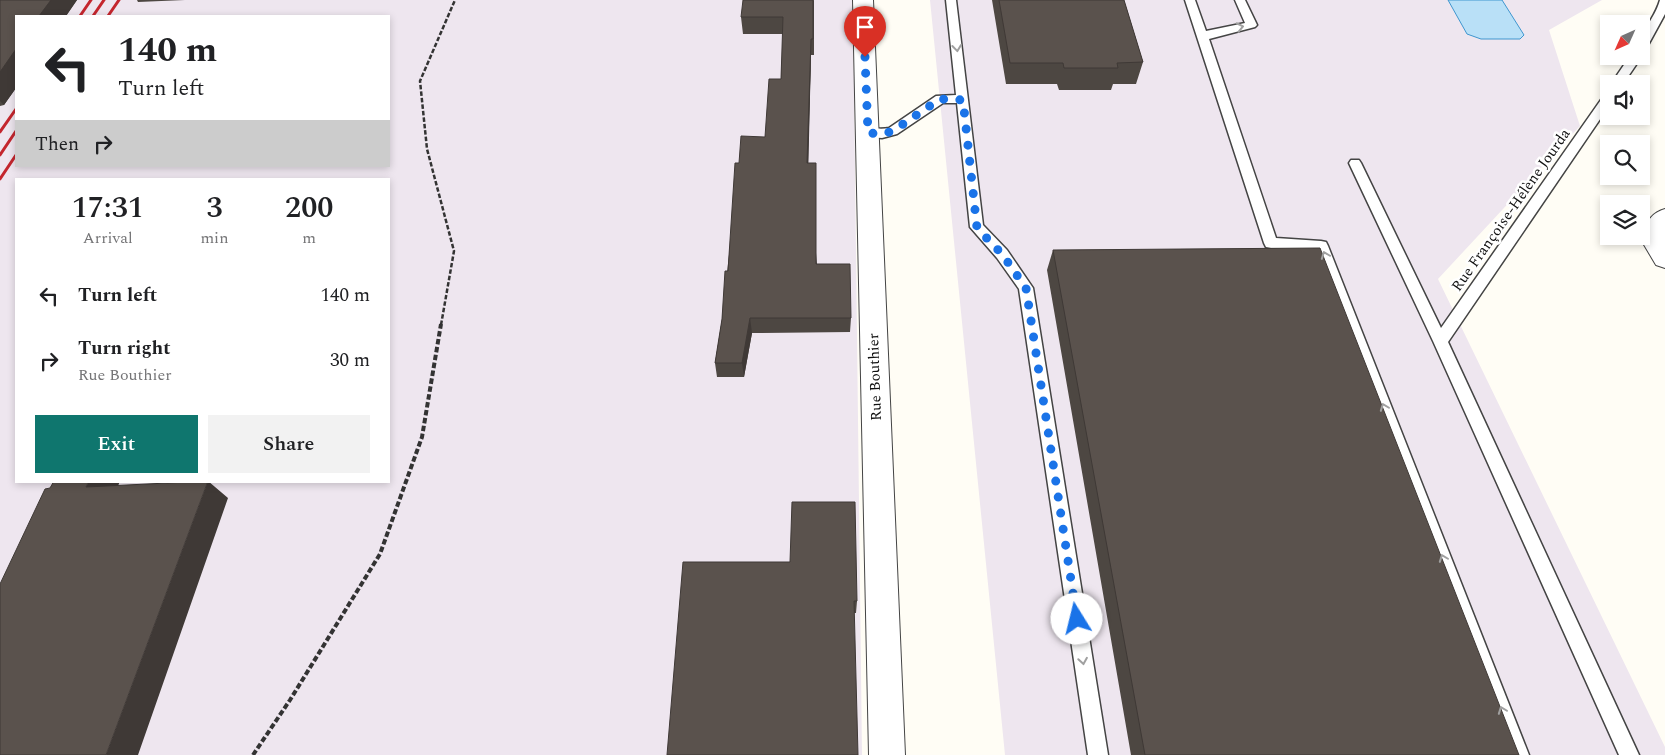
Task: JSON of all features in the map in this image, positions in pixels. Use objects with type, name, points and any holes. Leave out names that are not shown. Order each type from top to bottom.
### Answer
[{"type":"street","name":"Rue Bouthier","points":[[863,0],[887,755]]},
{"type":"street","points":[[1665,218],[1657,224],[1652,238],[1665,258]]},
{"type":"lane","points":[[952,0],[977,228],[1002,254],[1026,288],[1098,755]]},
{"type":"lane","points":[[1190,0],[1270,242],[1321,246],[1519,755]]},
{"type":"lane","points":[[1203,37],[1251,25],[1240,0]]},
{"type":"lane","points":[[1650,31],[1663,8],[1665,0]]},
{"type":"lane","points":[[868,133],[882,134],[893,131],[940,99],[963,100]]},
{"type":"lane","name":"Rue Françoise-Hélène Jourda","points":[[1440,341],[1600,110]]},
{"type":"lane","points":[[1355,163],[1440,341],[1629,755]]},
{"type":"path","points":[[253,755],[290,700],[380,554],[422,437],[454,251],[426,149],[420,82],[456,0]]},
{"type":"shaded area","points":[[0,0],[853,0],[862,755],[0,755]]},
{"type":"shaded area","points":[[930,0],[1602,0],[1549,30],[1580,126],[1438,279],[1665,747],[1665,755],[1005,755]]},
{"type":"water","points":[[1448,0],[1502,0],[1524,35],[1520,39],[1481,39],[1467,34]]},
{"type":"building","points":[[0,0],[51,0],[40,15],[15,15],[15,50],[0,72]]},
{"type":"building","points":[[743,0],[813,0],[807,163],[816,163],[816,264],[850,264],[851,318],[750,318],[742,363],[715,363],[722,319],[725,271],[728,271],[735,163],[739,163],[741,136],[765,137],[769,79],[781,79],[783,17],[741,17]]},
{"type":"building","points":[[999,0],[1124,0],[1143,62],[1117,63],[1118,68],[1064,68],[1063,63],[1010,63]]},
{"type":"building","points":[[1320,248],[1519,755],[1145,755],[1053,250]]},
{"type":"building","points":[[53,483],[88,483],[86,487],[207,483],[106,755],[0,755],[0,584],[45,489],[50,488]]},
{"type":"building","points":[[792,502],[855,502],[857,601],[854,601],[858,755],[667,755],[683,562],[790,562]]},
{"type":"railway","points":[[81,15],[91,0]]},
{"type":"railway","points":[[94,15],[104,0]]},
{"type":"railway","points":[[109,15],[119,0]]},
{"type":"railway","points":[[0,132],[15,110]]},
{"type":"railway","points":[[0,155],[15,132]]},
{"type":"railway","points":[[0,179],[15,156]]},
{"type":"route","points":[[865,57],[868,133],[882,134],[893,131],[940,99],[963,100],[977,228],[1002,254],[1026,288],[1077,619]]}]
